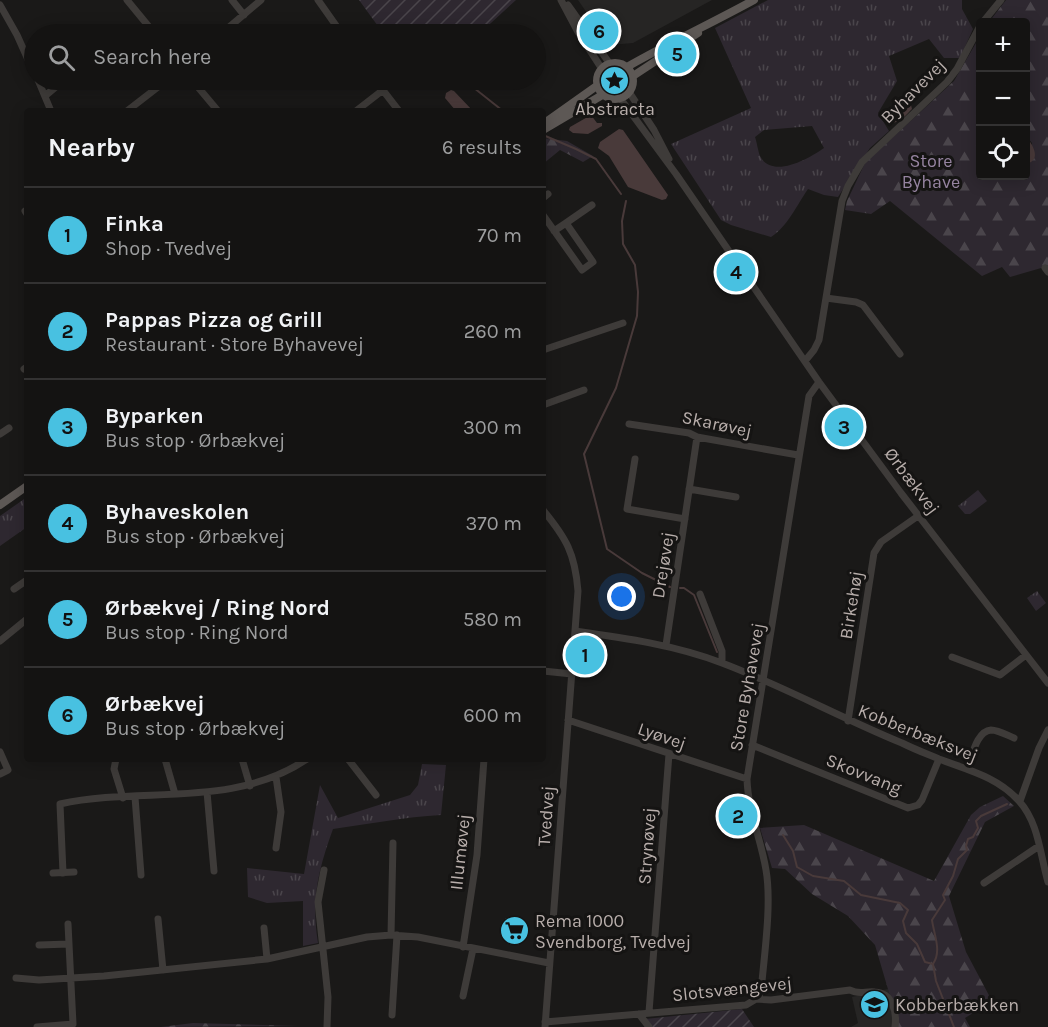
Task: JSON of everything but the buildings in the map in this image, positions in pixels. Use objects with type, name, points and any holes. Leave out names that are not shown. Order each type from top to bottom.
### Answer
[{"type":"main road","points":[[627,67],[673,40],[754,0]]},
{"type":"main road","points":[[633,76],[715,21]]},
{"type":"main road","points":[[622,64],[627,67],[633,76],[632,87],[620,98],[609,98],[598,85],[597,79],[606,66],[622,64]]},
{"type":"main road","points":[[546,122],[598,85]]},
{"type":"main road","points":[[546,128],[604,94]]},
{"type":"main road","points":[[0,505],[24,488]]},
{"type":"street","points":[[127,0],[147,24]]},
{"type":"street","points":[[232,0],[244,15]]},
{"type":"street","points":[[233,24],[261,0]]},
{"type":"street","points":[[318,0],[335,24]]},
{"type":"street","points":[[562,0],[578,32],[606,66]]},
{"type":"street","name":"Byhavevej","points":[[987,18],[1001,0]]},
{"type":"street","points":[[1,2],[24,51]]},
{"type":"street","name":"Byhavevej","points":[[826,298],[842,201],[856,170],[947,82],[976,35]]},
{"type":"street","points":[[42,90],[50,108]]},
{"type":"street","points":[[45,96],[52,90]]},
{"type":"street","points":[[131,108],[153,90]]},
{"type":"street","points":[[200,90],[215,108]]},
{"type":"street","points":[[360,108],[383,90],[397,108]]},
{"type":"street","name":"Ørbækvej","points":[[629,92],[654,130],[676,174]]},
{"type":"street","name":"Ørbækvej","points":[[620,98],[676,174],[768,311],[819,382],[918,516],[1048,683]]},
{"type":"street","points":[[554,231],[592,205]]},
{"type":"street","points":[[546,219],[582,270],[593,262],[566,223]]},
{"type":"street","points":[[805,361],[819,340],[826,298],[863,305],[900,354]]},
{"type":"street","points":[[546,349],[622,323]]},
{"type":"street","name":"Store Byhavevej","points":[[756,999],[761,992],[768,896],[766,871],[748,800],[747,779],[798,455],[809,396],[819,382]]},
{"type":"street","points":[[546,404],[584,390]]},
{"type":"street","name":"Skarøvej","points":[[629,424],[689,432],[697,437],[798,455]]},
{"type":"street","points":[[0,434],[9,428]]},
{"type":"street","name":"Drejøvej","points":[[666,645],[697,437]]},
{"type":"street","points":[[635,459],[627,509],[685,519]]},
{"type":"street","points":[[689,489],[736,497]]},
{"type":"street","name":"Tvedvej","points":[[545,1024],[578,591],[576,568],[565,539],[546,514]]},
{"type":"street","name":"Birkehøj","points":[[848,720],[874,554],[881,543],[918,516]]},
{"type":"street","points":[[14,588],[24,582]]},
{"type":"street","points":[[700,594],[723,651],[722,662]]},
{"type":"street","points":[[0,641],[24,622]]},
{"type":"street","name":"Kobberbæksvej","points":[[575,631],[666,645],[722,662],[848,720],[939,759],[988,777],[1020,801],[1032,823],[1048,882]]},
{"type":"street","points":[[952,657],[1000,675],[1026,655]]},
{"type":"street","points":[[546,671],[572,674]]},
{"type":"street","name":"Lyøvej","points":[[568,720],[747,779]]},
{"type":"street","points":[[967,769],[981,735],[986,731],[993,729],[1014,738]]},
{"type":"street","points":[[1020,801],[1042,740],[1048,730]]},
{"type":"street","name":"Skovvang","points":[[752,745],[908,807],[918,805],[922,800],[939,759]]},
{"type":"street","points":[[0,752],[8,770],[0,774]]},
{"type":"street","name":"Strynøvej","points":[[649,1012],[669,754]]},
{"type":"street","points":[[115,762],[114,769],[123,798]]},
{"type":"street","points":[[166,762],[175,794]]},
{"type":"street","points":[[243,762],[250,786]]},
{"type":"street","points":[[63,873],[60,804],[207,792],[250,786],[276,777],[302,762]]},
{"type":"street","points":[[350,762],[376,795]]},
{"type":"street","name":"Illumøvej","points":[[463,947],[477,855],[484,762]]},
{"type":"street","points":[[276,777],[281,812],[276,848]]},
{"type":"street","points":[[207,792],[214,871]]},
{"type":"street","points":[[135,797],[141,875]]},
{"type":"street","points":[[392,1015],[393,843]]},
{"type":"street","points":[[984,883],[1039,846]]},
{"type":"street","points":[[324,870],[318,902],[328,997],[327,1027]]},
{"type":"street","points":[[52,873],[74,872]]},
{"type":"street","points":[[158,919],[163,970]]},
{"type":"street","points":[[37,1027],[73,1024],[68,924]]},
{"type":"street","points":[[264,928],[267,959]]},
{"type":"street","points":[[16,978],[39,980],[71,978],[267,959],[367,937],[394,935],[418,937],[549,963]]},
{"type":"street","points":[[39,945],[69,944]]},
{"type":"street","points":[[463,996],[473,949]]},
{"type":"street","name":"Slotsvængevej","points":[[545,1024],[649,1012],[746,1005],[756,999],[771,1000],[850,990],[857,994],[877,991],[886,996],[897,1015],[895,1027]]},
{"type":"street","points":[[639,1014],[649,1027]]},
{"type":"shaded area","points":[[578,0],[712,0],[633,43],[609,45]]},
{"type":"shaded area","points":[[454,91],[470,108],[453,108],[445,98],[446,93]]},
{"type":"shaded area","points":[[903,100],[910,101],[912,109],[899,121],[889,122],[889,115]]},
{"type":"shaded area","points":[[591,115],[597,123],[602,123],[602,126],[588,134],[573,133],[569,130],[570,127]]},
{"type":"shaded area","points":[[619,129],[623,130],[668,195],[666,199],[662,200],[628,187],[609,156],[598,148],[600,142]]},
{"type":"shaded area","points":[[1030,143],[1035,152],[1030,162]]},
{"type":"shaded area","name":"Kobberbækken","points":[[888,989],[896,1013],[894,1027],[851,1027],[858,1023],[852,997]]},
{"type":"green space","points":[[359,0],[516,0],[490,24],[376,24]]},
{"type":"green space","points":[[768,0],[962,0],[962,9],[973,29],[960,58],[944,58],[929,39],[889,56],[897,81],[878,113],[889,131],[870,148],[838,197],[808,189],[787,222],[771,237],[721,220],[671,144],[751,108],[715,28]],"holes":[[[812,126],[824,148],[791,165],[773,166],[766,163],[760,156],[755,137],[764,130]]]},
{"type":"green space","name":"Store Byhave","points":[[1006,0],[1048,0],[1048,266],[1010,277],[1002,267],[982,276],[890,201],[871,214],[845,210],[865,163],[954,81],[976,43],[976,180],[1030,180],[1032,143],[1030,141],[1030,18],[992,18]]},
{"type":"green space","points":[[546,138],[567,141],[593,156],[583,162],[560,150],[546,162]]},
{"type":"green space","points":[[978,490],[987,501],[970,514],[965,514],[958,506]]},
{"type":"green space","points":[[24,499],[24,529],[0,546],[0,516]]},
{"type":"green space","points":[[1037,591],[1046,603],[1036,611],[1027,598]]},
{"type":"green space","points":[[422,764],[446,765],[441,815],[333,829],[317,885],[315,913],[318,943],[303,946],[303,901],[267,903],[248,897],[247,868],[304,874],[320,785],[338,818],[410,795],[418,785]]},
{"type":"green space","points":[[1003,796],[1014,806],[985,822],[949,896],[966,952],[992,1001],[965,1018],[970,1027],[893,1027],[895,1013],[875,945],[848,916],[812,894],[785,869],[772,868],[760,828],[804,825],[934,881],[971,815],[980,807]]},
{"type":"green space","points":[[742,1009],[754,1027],[651,1027],[645,1019]]},
{"type":"green space","points":[[193,1023],[298,1026],[161,1027]]},
{"type":"waterway","points":[[477,90],[499,108]]},
{"type":"waterway","points":[[546,136],[596,159],[621,194]]},
{"type":"waterway","points":[[626,201],[622,221],[623,244],[635,265],[638,292],[637,316],[616,388],[584,454],[607,549],[642,573],[670,587]]},
{"type":"waterway","points":[[680,588],[694,595],[717,652]]},
{"type":"waterway","points":[[933,964],[937,954],[937,943],[932,920],[945,900],[943,895],[953,876],[958,859],[967,850],[968,839],[973,837],[978,828],[976,821],[981,816],[1007,804]]},
{"type":"waterway","points":[[783,835],[793,851],[797,867],[813,876],[844,881],[861,895],[900,903],[908,910],[903,921],[906,933],[917,944],[925,962],[933,964]]},
{"type":"waterway","points":[[933,964],[936,981],[954,1027]]},
{"type":"place","name":"Ørbækvej","points":[[599,31]]},
{"type":"place","name":"Ørbækvej / Ring Nord","points":[[677,54]]},
{"type":"place","name":"Abstracta","points":[[615,80]]},
{"type":"place","name":"Byhaveskolen","points":[[736,272]]},
{"type":"place","name":"Byparken","points":[[844,427]]},
{"type":"place","name":"Finka","points":[[585,655]]},
{"type":"place","name":"Pappas Pizza og Grill","points":[[738,816]]},
{"type":"place","name":"Rema 1000 Svendborg, Tvedvej","points":[[514,931]]},
{"type":"place","name":"Kobberbækken","points":[[874,1005]]}]
